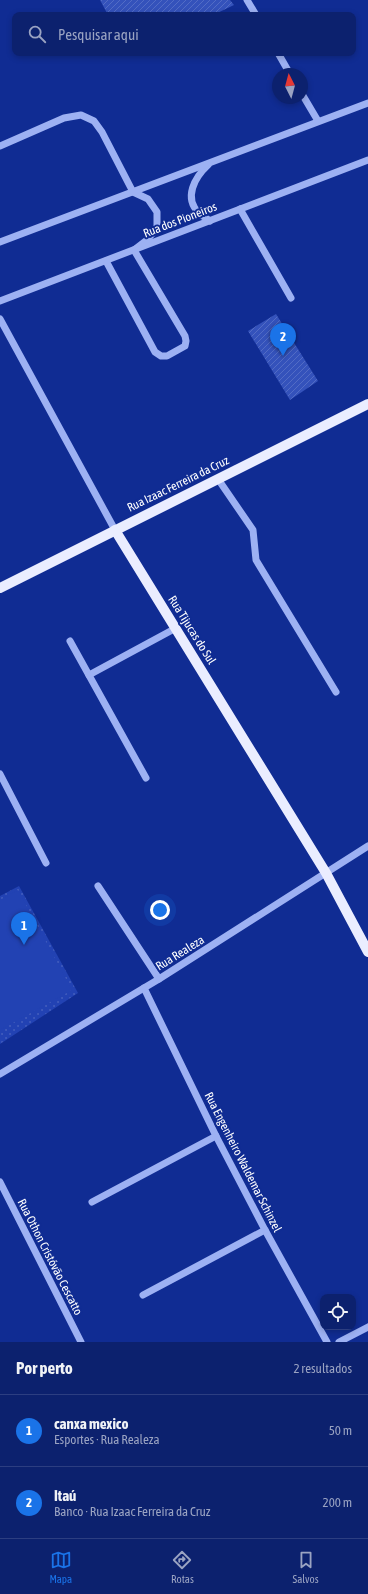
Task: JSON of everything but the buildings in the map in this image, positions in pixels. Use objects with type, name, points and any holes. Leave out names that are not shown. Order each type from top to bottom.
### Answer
[{"type":"main road","name":"Rua Izaac Ferreira da Cruz","points":[[0,588],[368,405]]},
{"type":"main road","name":"Rua Tijucas do Sul","points":[[115,530],[326,873],[368,952]]},
{"type":"street","points":[[247,0],[254,12]]},
{"type":"street","points":[[280,56],[287,68]]},
{"type":"street","points":[[0,242],[368,102]]},
{"type":"street","points":[[308,104],[318,121]]},
{"type":"street","points":[[0,146],[64,118],[81,115],[94,120],[102,132],[133,192],[148,199],[157,212],[157,228],[147,240],[134,250],[185,336],[185,346],[167,356],[161,356],[156,352],[106,260]]},
{"type":"street","name":"Rua dos Pioneiros","points":[[0,301],[368,160]]},
{"type":"street","points":[[210,221],[198,213],[192,200],[192,185],[199,173],[211,162]]},
{"type":"street","points":[[240,209],[291,298]]},
{"type":"street","name":"Rua Tijucas do Sul","points":[[0,319],[115,530]]},
{"type":"street","points":[[218,479],[253,530],[256,560],[336,692]]},
{"type":"street","points":[[89,675],[176,628]]},
{"type":"street","points":[[70,641],[146,778]]},
{"type":"street","points":[[0,774],[46,862]]},
{"type":"street","name":"Rua Realeza","points":[[0,1074],[159,980],[368,846]]},
{"type":"street","points":[[98,886],[159,980]]},
{"type":"street","name":"Rua Engenheiro Waldemar Schinzel","points":[[144,988],[216,1136],[265,1230],[327,1342]]},
{"type":"street","points":[[92,1202],[216,1136]]},
{"type":"street","name":"Rua Othon Cristóvão Cescatto","points":[[0,1182],[81,1342]]},
{"type":"street","points":[[142,1295],[265,1230]]},
{"type":"street","points":[[339,1342],[368,1327]]},
{"type":"shaded area","points":[[19,886],[78,993],[0,1044],[0,896]]},
{"type":"shaded area","points":[[18,890],[72,990],[0,1030],[0,900]]},
{"type":"place","name":"Itaú","points":[[283,356]]},
{"type":"place","name":"canxa mexico","points":[[24,945]]}]
